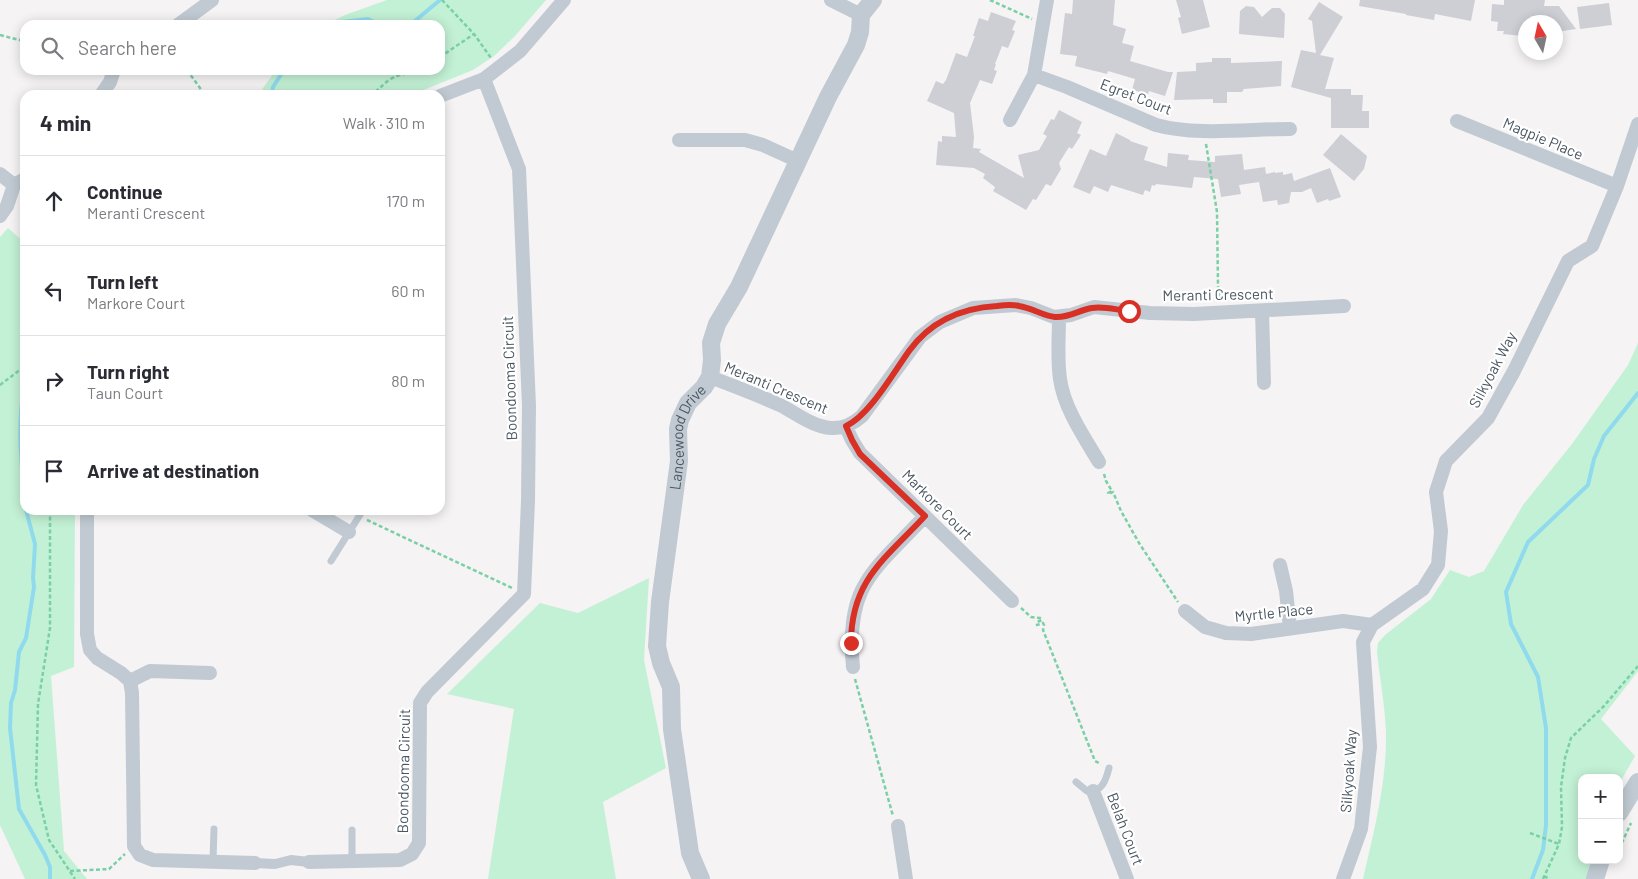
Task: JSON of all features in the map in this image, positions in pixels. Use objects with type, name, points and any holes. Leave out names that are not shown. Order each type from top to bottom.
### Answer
[{"type":"street","points":[[185,20],[212,0]]},
{"type":"street","points":[[445,94],[484,79],[520,51],[564,0]]},
{"type":"street","points":[[831,0],[861,15],[873,0]]},
{"type":"street","points":[[1010,120],[1034,75],[1047,0]]},
{"type":"street","name":"Lancewood Drive","points":[[701,879],[690,853],[672,729],[671,687],[658,654],[656,638],[680,461],[678,429],[688,403],[704,387],[710,377],[711,343],[717,324],[739,287],[828,97],[856,45],[860,32],[861,15]]},
{"type":"street","points":[[104,90],[112,75]]},
{"type":"street","name":"Egret Court","points":[[1034,75],[1156,125],[1171,129],[1290,129]]},
{"type":"street","name":"Boondooma Circuit","points":[[134,846],[140,855],[153,860],[213,860],[275,864],[291,860],[352,862],[400,860],[412,854],[419,843],[420,703],[427,692],[524,594],[528,501],[529,406],[518,169],[484,79]]},
{"type":"street","name":"Magpie Place","points":[[1457,121],[1617,186]]},
{"type":"street","name":"Silkyoak Way","points":[[1344,879],[1361,829],[1370,747],[1363,642],[1372,625],[1423,589],[1438,565],[1441,531],[1436,492],[1446,461],[1488,418],[1514,371],[1568,261],[1592,246],[1617,186],[1638,124]]},
{"type":"street","points":[[679,140],[745,140],[763,145],[798,161]]},
{"type":"street","points":[[0,174],[20,182],[0,216]]},
{"type":"street","points":[[846,426],[862,416],[920,337],[940,322],[973,308],[1008,305],[1031,308],[1048,316],[1059,317],[1059,366],[1063,392],[1099,462]]},
{"type":"street","name":"Meranti Crescent","points":[[1059,317],[1094,307],[1175,314],[1221,314],[1344,306]]},
{"type":"street","points":[[1262,311],[1264,383]]},
{"type":"street","name":"Meranti Crescent","points":[[710,377],[766,399],[819,425],[832,429],[846,426]]},
{"type":"street","name":"Markore Court","points":[[846,426],[860,454],[1012,601]]},
{"type":"street","points":[[87,515],[87,634],[90,650],[97,658],[121,672],[130,681],[132,693],[134,846]]},
{"type":"street","points":[[320,515],[349,532]]},
{"type":"street","points":[[853,667],[851,632],[854,610],[861,590],[881,561],[925,516]]},
{"type":"street","points":[[1280,565],[1286,591],[1290,628]]},
{"type":"street","name":"Myrtle Place","points":[[1185,611],[1205,627],[1226,633],[1251,634],[1343,621],[1372,625]]},
{"type":"street","points":[[130,681],[150,671],[210,673]]},
{"type":"street","points":[[1625,817],[1638,782]]},
{"type":"street","name":"Belah Court","points":[[1094,791],[1127,879]]},
{"type":"street","points":[[898,826],[906,879]]},
{"type":"street","points":[[1596,879],[1599,864]]},
{"type":"lane","points":[[331,561],[360,515]]},
{"type":"lane","points":[[1076,782],[1087,791],[1094,791],[1101,786],[1109,768]]},
{"type":"lane","points":[[213,860],[214,830]]},
{"type":"lane","points":[[352,830],[352,862]]},
{"type":"path","points":[[442,0],[474,34],[498,68]]},
{"type":"path","points":[[990,0],[1043,22]]},
{"type":"path","points":[[0,34],[20,40]]},
{"type":"path","points":[[445,54],[474,34]]},
{"type":"path","points":[[191,75],[202,90]]},
{"type":"path","points":[[380,90],[388,81],[399,75]]},
{"type":"path","points":[[1206,130],[1206,146],[1217,212],[1218,286],[1221,314]]},
{"type":"path","points":[[0,385],[20,370]]},
{"type":"path","points":[[1099,462],[1112,491],[1108,493],[1113,492],[1140,543],[1185,611]]},
{"type":"path","points":[[50,515],[50,628],[38,704],[36,786],[49,840],[75,879]]},
{"type":"path","points":[[365,515],[524,594]]},
{"type":"path","points":[[1012,601],[1031,617],[1042,620],[1037,622],[1038,625],[1043,623],[1043,630],[1095,761],[1109,768]]},
{"type":"path","points":[[1550,879],[1544,878],[1558,844],[1562,827],[1561,787],[1565,758],[1571,738],[1604,706],[1638,666]]},
{"type":"path","points":[[853,667],[876,759],[888,794],[887,799],[898,826]]},
{"type":"path","points":[[1530,833],[1558,844]]},
{"type":"path","points":[[70,871],[109,869],[134,846]]},
{"type":"green space","points":[[387,0],[546,0],[515,36],[494,56],[473,70],[423,90],[262,90],[272,75],[445,75],[445,20],[335,20]]},
{"type":"green space","points":[[8,228],[20,239],[20,515],[75,515],[74,667],[51,676],[64,851],[87,879],[25,879],[0,825],[0,237]]},
{"type":"green space","points":[[1638,343],[1638,671],[1601,719],[1635,756],[1623,777],[1623,774],[1578,774],[1578,864],[1592,864],[1591,879],[1363,879],[1379,806],[1386,751],[1384,702],[1377,653],[1378,643],[1385,635],[1431,599],[1450,570],[1469,577],[1484,571],[1523,505],[1572,444],[1628,365]]},
{"type":"green space","points":[[649,578],[644,660],[666,768],[603,802],[616,879],[488,879],[514,709],[447,694],[540,603],[578,613]]},
{"type":"building","points":[[1073,0],[1115,0],[1113,25],[1126,29],[1122,43],[1134,46],[1130,61],[1173,72],[1165,96],[1149,91],[1148,94],[1132,90],[1135,79],[1108,71],[1107,74],[1075,66],[1077,56],[1060,54],[1065,13],[1072,14]]},
{"type":"building","points":[[1176,0],[1203,0],[1210,27],[1182,34],[1178,18],[1181,17]]},
{"type":"building","points":[[1360,0],[1475,0],[1471,21],[1435,14],[1434,20],[1406,15],[1359,6]]},
{"type":"building","points":[[1504,0],[1545,0],[1544,6],[1559,6],[1576,29],[1563,31],[1563,15],[1518,15],[1518,36],[1503,34],[1504,31],[1497,31],[1498,22],[1491,21],[1492,4],[1504,5]]},
{"type":"building","points":[[1319,2],[1343,17],[1320,55],[1334,58],[1325,89],[1351,89],[1351,95],[1363,95],[1362,111],[1369,111],[1369,128],[1331,128],[1331,98],[1291,87],[1301,50],[1316,53],[1312,21],[1308,19]]},
{"type":"building","points":[[1609,3],[1612,25],[1580,29],[1577,7]]},
{"type":"building","points":[[1246,6],[1254,7],[1262,17],[1272,8],[1280,8],[1285,14],[1284,38],[1239,34],[1240,11]]},
{"type":"building","points":[[991,12],[1016,21],[1012,30],[1015,31],[1008,48],[1002,46],[995,64],[994,70],[997,71],[992,84],[980,80],[970,103],[974,137],[973,148],[981,149],[979,152],[1024,178],[1018,155],[1039,150],[1047,136],[1043,134],[1051,119],[1054,120],[1059,110],[1082,122],[1077,133],[1081,135],[1072,149],[1069,147],[1059,163],[1061,169],[1051,186],[1046,184],[1036,200],[1033,199],[1026,210],[993,191],[995,187],[983,178],[985,174],[974,168],[936,165],[938,141],[942,142],[942,136],[956,137],[954,113],[927,101],[936,81],[943,84],[946,80],[956,53],[967,57],[979,18],[988,21]]},
{"type":"building","points":[[1212,58],[1231,58],[1231,63],[1282,61],[1281,86],[1244,89],[1242,92],[1227,92],[1227,103],[1213,103],[1213,99],[1174,100],[1177,72],[1196,71],[1196,63],[1212,62]]},
{"type":"building","points":[[1116,133],[1130,141],[1148,147],[1144,160],[1167,167],[1168,153],[1189,155],[1188,160],[1215,162],[1215,156],[1242,154],[1244,170],[1265,167],[1266,174],[1283,172],[1283,175],[1292,173],[1294,181],[1330,168],[1341,197],[1317,203],[1311,188],[1302,192],[1291,192],[1289,203],[1278,205],[1277,200],[1263,202],[1259,182],[1239,185],[1241,194],[1221,197],[1218,179],[1194,177],[1192,188],[1156,184],[1155,186],[1152,185],[1150,192],[1145,190],[1143,195],[1111,185],[1108,192],[1094,186],[1090,194],[1073,187],[1090,149],[1106,156]]},
{"type":"building","points":[[1341,134],[1367,156],[1364,169],[1354,181],[1323,155]]},
{"type":"waterway","points":[[416,20],[440,0]]},
{"type":"waterway","points":[[359,20],[370,20]]},
{"type":"waterway","points":[[273,90],[281,75]]},
{"type":"waterway","points":[[1532,879],[1543,850],[1546,825],[1546,728],[1538,677],[1511,624],[1506,592],[1528,542],[1588,485],[1594,459],[1604,436],[1638,393]]},
{"type":"waterway","points":[[27,515],[35,544],[34,587],[26,638],[19,652],[15,690],[11,703],[10,728],[19,809],[45,855],[50,867],[50,879]]},
{"type":"route","points":[[851,643],[854,610],[866,580],[881,561],[925,516],[860,454],[846,426],[858,420],[868,409],[920,337],[930,328],[950,316],[965,310],[981,307],[1016,305],[1031,308],[1054,317],[1071,315],[1094,307],[1129,311]]}]
